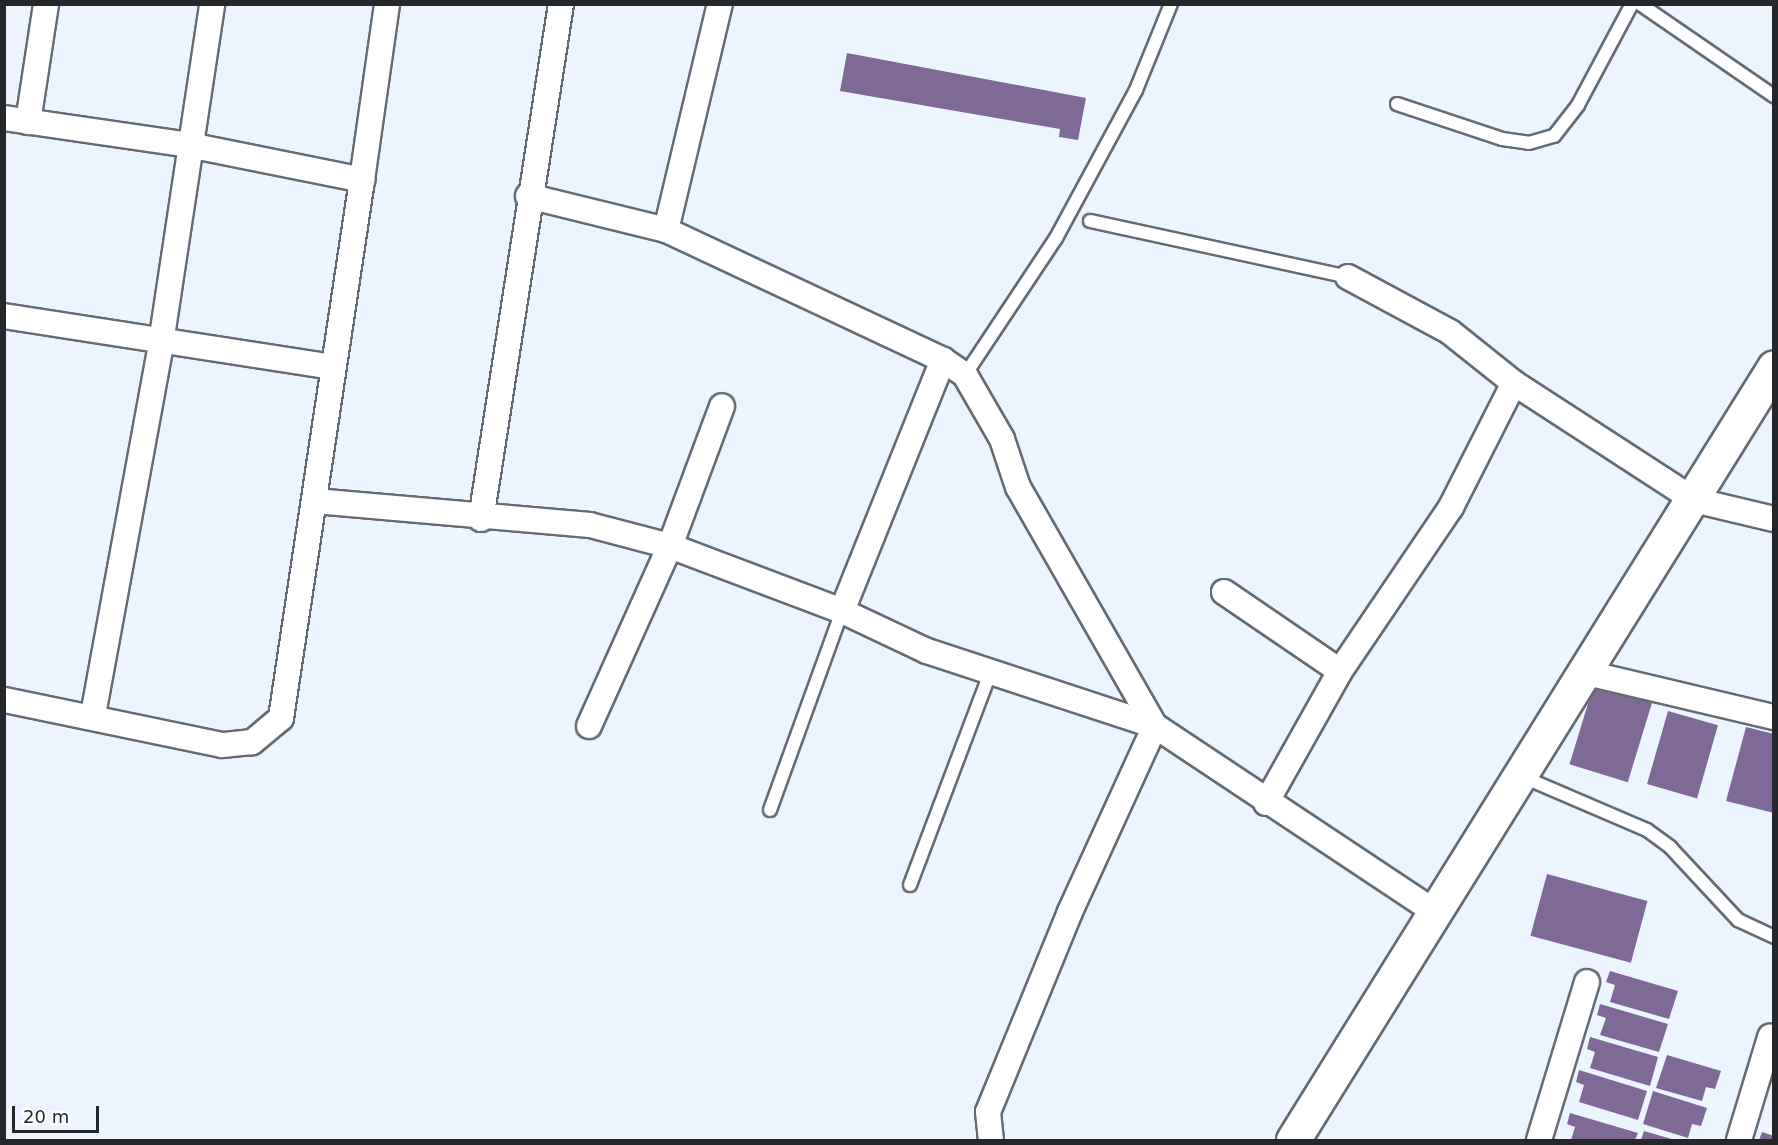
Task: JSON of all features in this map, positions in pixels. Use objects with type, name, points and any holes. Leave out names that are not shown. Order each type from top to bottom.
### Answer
[{"type":"street","points":[[46,4],[16,120],[189,145],[362,180]]},
{"type":"street","points":[[93,715],[161,343],[212,4]]},
{"type":"street","points":[[4,700],[93,715],[222,745],[252,742],[269,732],[281,718],[387,4]]},
{"type":"street","points":[[481,519],[528,196],[561,4]]},
{"type":"street","points":[[666,230],[720,4]]},
{"type":"street","points":[[528,196],[666,230],[943,360],[965,375],[1002,439],[1018,487],[1155,726]]},
{"type":"street","points":[[1348,277],[1450,332],[1514,383],[1694,500],[1773,519]]},
{"type":"street","points":[[4,316],[161,343],[333,367]]},
{"type":"street","points":[[842,611],[943,360]]},
{"type":"street","points":[[1293,1140],[1517,774],[1694,500],[1773,367]]},
{"type":"street","points":[[1266,803],[1340,671],[1451,507],[1514,383]]},
{"type":"street","points":[[589,726],[670,546],[722,406]]},
{"type":"street","points":[[315,501],[481,519],[590,525],[670,546],[842,611],[990,674],[1155,726],[1266,803],[1432,911]]},
{"type":"street","points":[[1224,592],[1340,671]]},
{"type":"street","points":[[1582,672],[1773,717]]},
{"type":"street","points":[[991,1140],[988,1112],[1070,912],[1155,726]]},
{"type":"street","points":[[1539,1140],[1587,982]]},
{"type":"street","points":[[1738,1140],[1770,1037]]},
{"type":"lane","points":[[965,375],[1056,238],[1136,90],[1171,4]]},
{"type":"lane","points":[[1397,104],[1502,140],[1529,143],[1554,136],[1578,105],[1632,4]]},
{"type":"lane","points":[[1640,4],[1773,96]]},
{"type":"lane","points":[[1090,221],[1348,277]]},
{"type":"lane","points":[[770,810],[842,611]]},
{"type":"lane","points":[[910,885],[990,674]]},
{"type":"lane","points":[[1517,774],[1647,830],[1670,847],[1738,920],[1773,937]]},
{"type":"building","points":[[847,53],[1086,98],[1078,140],[1059,137],[1060,129],[840,91]]},
{"type":"building","points":[[1594,684],[1652,702],[1628,782],[1569,764]]},
{"type":"building","points":[[1668,711],[1718,725],[1697,798],[1647,784]]},
{"type":"building","points":[[1746,727],[1774,734],[1774,813],[1726,801]]},
{"type":"building","points":[[1547,874],[1647,901],[1631,963],[1530,936]]},
{"type":"building","points":[[1610,971],[1678,991],[1669,1019],[1610,1002],[1615,985],[1606,982]]},
{"type":"building","points":[[1600,1004],[1668,1024],[1659,1052],[1600,1035],[1606,1018],[1597,1015]]},
{"type":"building","points":[[1590,1037],[1658,1057],[1650,1086],[1590,1068],[1595,1052],[1587,1049]]},
{"type":"building","points":[[1667,1055],[1721,1071],[1715,1089],[1706,1087],[1702,1101],[1656,1088]]},
{"type":"building","points":[[1579,1070],[1647,1091],[1638,1120],[1579,1102],[1584,1085],[1576,1082]]},
{"type":"building","points":[[1653,1091],[1707,1108],[1701,1126],[1692,1124],[1688,1138],[1643,1124]]},
{"type":"building","points":[[1570,1113],[1638,1133],[1635,1140],[1571,1140],[1575,1127],[1567,1124]]},
{"type":"building","points":[[1644,1131],[1675,1140],[1641,1140]]},
{"type":"building","points":[[1762,1132],[1774,1136],[1774,1140],[1759,1140]]}]
